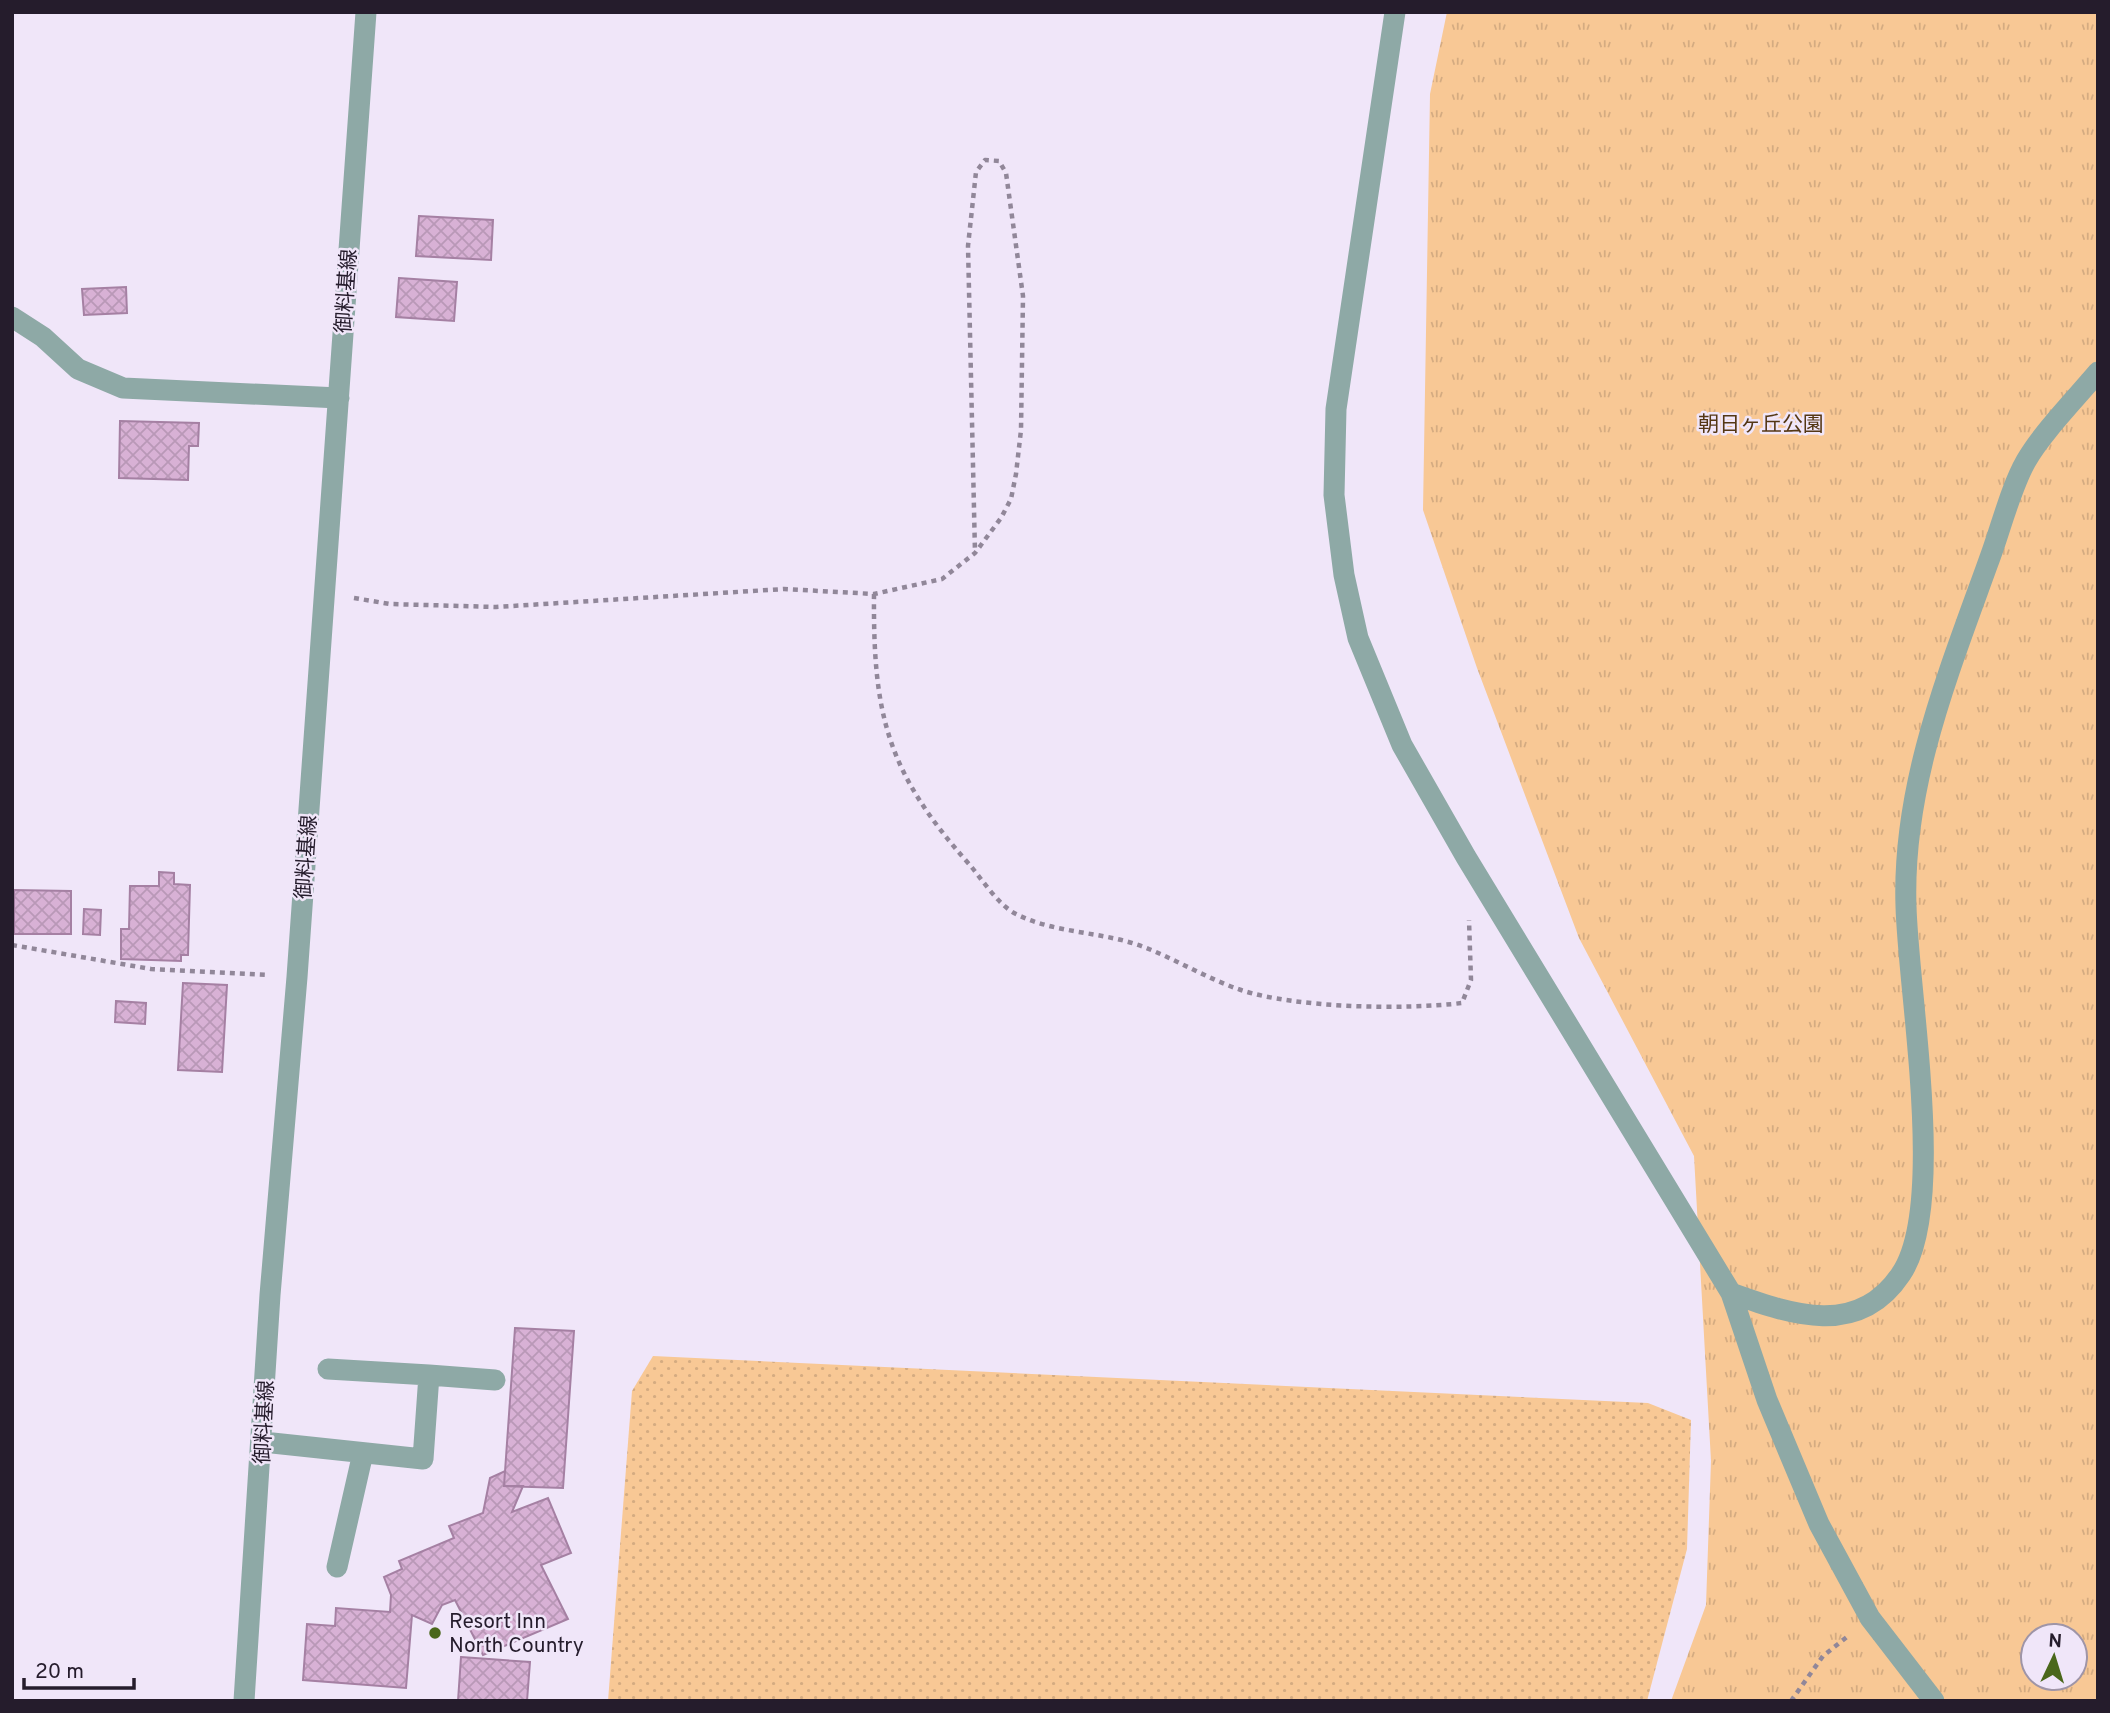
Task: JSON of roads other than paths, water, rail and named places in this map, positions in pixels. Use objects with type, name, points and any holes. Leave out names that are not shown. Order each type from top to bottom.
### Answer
[{"type":"street","name":"御料基線","points":[[244,1701],[263,1442],[270,1295],[297,977],[366,12]]},
{"type":"street","points":[[1395,12],[1336,409],[1334,495],[1344,575],[1358,638],[1402,745],[1459,846],[1731,1293],[1767,1400],[1819,1524],[1870,1618],[1934,1701]]},
{"type":"street","points":[[12,317],[43,337],[78,369],[123,388],[339,398]]},
{"type":"street","points":[[1731,1293],[1776,1309],[1815,1318],[1849,1314],[1880,1298],[1902,1273],[1917,1234],[1924,1169],[1905,905],[1909,823],[1929,730],[2026,461],[2098,372]]},
{"type":"street","points":[[328,1369],[495,1380]]},
{"type":"street","points":[[263,1442],[423,1459],[429,1375]]},
{"type":"street","points":[[337,1567],[363,1453]]},
{"type":"place","name":"Resort Inn North Country","points":[[435,1633]]},
{"type":"park label","name":"朝日ヶ丘公園","points":[[1761,424]]}]
